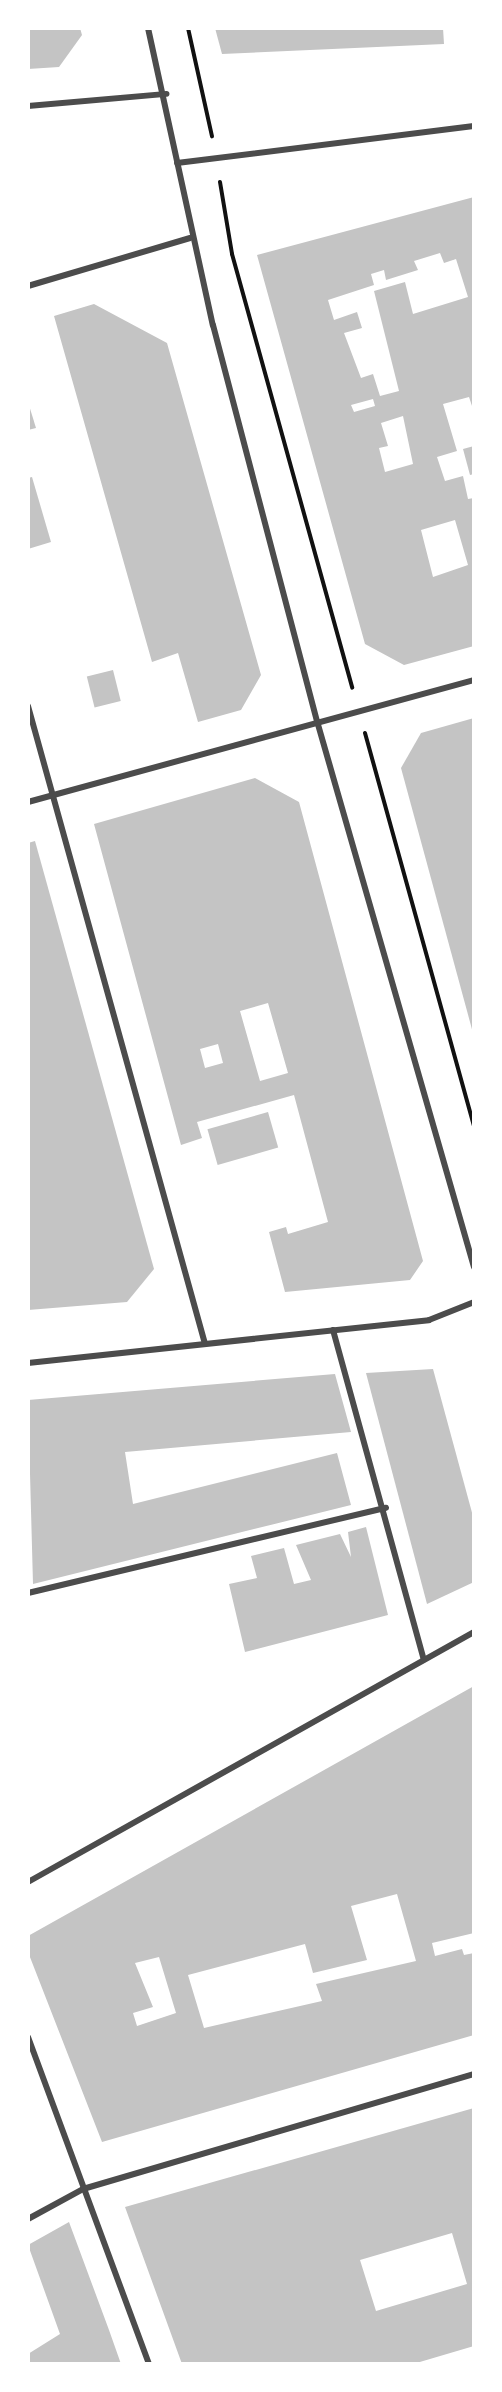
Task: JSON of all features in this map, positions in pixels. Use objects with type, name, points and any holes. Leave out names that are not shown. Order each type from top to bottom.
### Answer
[{"type":"street","points":[[148,28],[166,94],[190,238],[318,721],[474,1267]]},
{"type":"street","points":[[28,106],[166,94]]},
{"type":"street","points":[[177,163],[474,126]]},
{"type":"street","points":[[28,286],[190,238]]},
{"type":"street","points":[[28,802],[474,680]]},
{"type":"street","points":[[28,706],[205,1344]]},
{"type":"street","points":[[28,1363],[429,1320],[474,1302]]},
{"type":"street","points":[[333,1330],[386,1508],[424,1660]]},
{"type":"street","points":[[28,1593],[386,1508]]},
{"type":"street","points":[[28,1882],[474,1632]]},
{"type":"street","points":[[28,2037],[148,2364]]},
{"type":"street","points":[[28,2219],[83,2189],[474,2074]]},
{"type":"path","points":[[188,28],[216,157],[232,254],[474,1125]]},
{"type":"building","points":[[28,28],[80,28],[82,35],[59,67],[28,69]]},
{"type":"building","points":[[215,28],[443,28],[444,44],[222,54]]},
{"type":"building","points":[[474,197],[474,412],[469,397],[443,404],[457,451],[437,457],[445,481],[463,476],[468,499],[474,498],[474,646],[404,665],[365,644],[257,255]],"holes":[[[440,253],[444,263],[456,259],[468,297],[413,314],[405,282],[374,291],[399,391],[380,396],[373,374],[361,378],[344,333],[362,328],[357,312],[334,320],[328,300],[374,285],[371,274],[384,270],[386,280],[418,270],[414,261]],[[373,399],[375,406],[354,412],[351,405]],[[403,416],[413,464],[385,472],[379,448],[388,446],[381,423]],[[455,520],[468,565],[433,577],[421,530]]]},
{"type":"building","points":[[94,304],[167,343],[261,675],[241,710],[198,722],[178,653],[152,662],[54,316]]},
{"type":"building","points":[[28,402],[36,428],[28,430]]},
{"type":"building","points":[[474,446],[474,474],[470,475],[463,449]]},
{"type":"building","points":[[32,477],[51,542],[28,549],[28,478]]},
{"type":"building","points":[[113,670],[121,701],[95,708],[87,677]]},
{"type":"building","points":[[474,718],[473,1033],[401,768],[421,733]]},
{"type":"building","points":[[255,778],[299,802],[423,1261],[410,1280],[285,1292],[269,1232],[286,1227],[288,1234],[328,1222],[294,1095],[197,1122],[202,1138],[181,1145],[94,824]],"holes":[[[268,1003],[288,1073],[260,1081],[240,1011]],[[218,1044],[223,1063],[205,1068],[200,1049]]]},
{"type":"building","points":[[35,841],[154,1269],[127,1302],[28,1310],[28,843]]},
{"type":"building","points":[[268,1112],[278,1148],[218,1165],[207,1129]]},
{"type":"building","points":[[433,1369],[474,1520],[474,1582],[427,1604],[366,1373]]},
{"type":"building","points":[[335,1374],[351,1432],[125,1452],[133,1504],[337,1453],[351,1505],[33,1584],[28,1400]]},
{"type":"building","points":[[366,1527],[388,1615],[245,1652],[229,1584],[257,1578],[251,1556],[284,1548],[294,1584],[311,1580],[296,1545],[340,1534],[351,1557],[348,1532]]},
{"type":"building","points":[[474,1686],[474,1933],[432,1943],[435,1956],[462,1949],[464,1955],[474,1953],[474,2035],[102,2142],[28,1952],[28,1936]],"holes":[[[397,1894],[416,1961],[316,1984],[322,2001],[204,2028],[188,1975],[305,1944],[313,1973],[367,1960],[351,1906]],[[159,1957],[176,2013],[137,2026],[133,2013],[153,2007],[135,1963]]]},
{"type":"building","points":[[474,2108],[474,2346],[413,2364],[182,2364],[125,2207]],"holes":[[[452,2233],[467,2284],[376,2311],[360,2260]]]},
{"type":"building","points":[[69,2222],[121,2364],[28,2364],[28,2354],[60,2334],[28,2245]]}]
